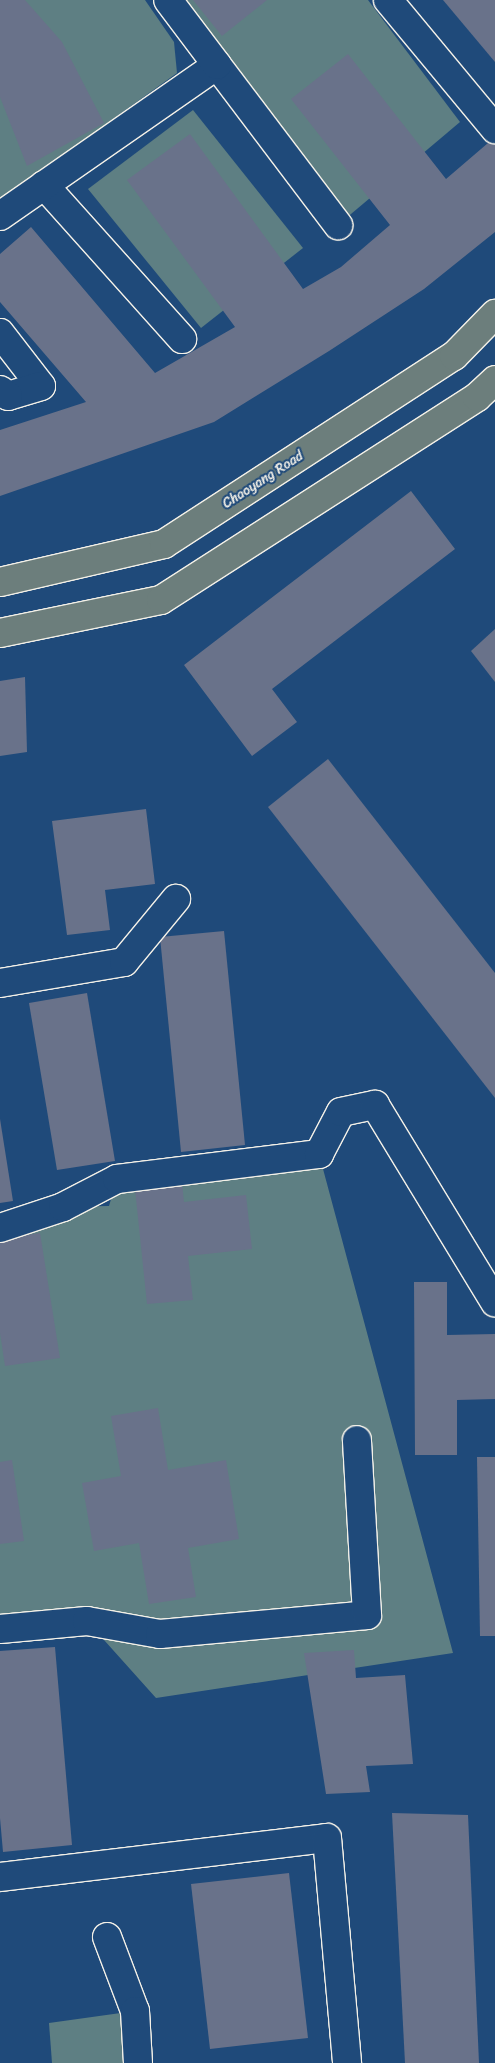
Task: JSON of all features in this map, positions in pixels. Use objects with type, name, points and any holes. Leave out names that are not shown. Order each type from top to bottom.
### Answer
[{"type":"main road","name":"Chaoyang Road","points":[[0,582],[164,544],[454,356],[495,314]]},
{"type":"main road","points":[[0,633],[160,600],[477,398],[495,380]]},
{"type":"lane","points":[[168,0],[338,225]]},
{"type":"lane","points":[[388,0],[495,129]]},
{"type":"lane","points":[[0,216],[217,65]]},
{"type":"lane","points":[[44,185],[182,339]]},
{"type":"lane","points":[[0,333],[41,386],[8,396],[0,390]]},
{"type":"lane","points":[[0,983],[124,962],[176,899]]},
{"type":"lane","points":[[0,1228],[63,1206],[117,1179],[318,1154],[341,1112],[375,1105],[495,1302]]},
{"type":"lane","points":[[0,1629],[87,1621],[160,1634],[367,1615],[357,1440]]},
{"type":"lane","points":[[0,1876],[327,1838],[347,2063]]},
{"type":"lane","points":[[108,1937],[135,2011],[138,2063]]},
{"type":"green space","points":[[0,0],[145,0],[174,42],[177,73],[0,200]]},
{"type":"green space","points":[[168,0],[368,0],[460,122],[338,225]]},
{"type":"green space","points":[[193,110],[303,248],[201,328],[88,189]]},
{"type":"green space","points":[[319,1154],[453,1653],[156,1698],[87,1621],[0,1629],[0,1226],[53,1207],[109,1206],[117,1179]]},
{"type":"green space","points":[[135,2011],[138,2063],[52,2063],[49,2023]]},
{"type":"building","points":[[0,0],[25,0],[62,42],[104,123],[27,166],[0,97]]},
{"type":"building","points":[[193,0],[267,0],[222,36]]},
{"type":"building","points":[[443,0],[495,0],[495,62]]},
{"type":"building","points":[[348,54],[446,179],[495,137],[495,232],[424,289],[329,351],[214,422],[0,496],[0,430],[86,402],[0,302],[0,254],[31,227],[155,373],[235,327],[127,180],[190,134],[303,289],[341,267],[390,225],[291,99]]},
{"type":"building","points":[[411,491],[455,549],[272,689],[297,722],[252,756],[184,665]]},
{"type":"building","points":[[495,629],[495,682],[471,651]]},
{"type":"building","points":[[25,677],[27,752],[0,756],[0,681]]},
{"type":"building","points":[[328,759],[495,973],[495,1098],[268,807]]},
{"type":"building","points":[[146,809],[155,884],[105,890],[110,930],[67,935],[52,821]]},
{"type":"building","points":[[224,931],[245,1145],[181,1152],[160,937]]},
{"type":"building","points":[[87,993],[115,1161],[57,1170],[29,1003]]},
{"type":"building","points":[[0,1119],[13,1201],[0,1203]]},
{"type":"building","points":[[180,1165],[184,1202],[246,1195],[252,1249],[188,1256],[193,1300],[147,1304],[133,1170]]},
{"type":"building","points":[[40,1233],[60,1358],[5,1366],[0,1333],[0,1239]]},
{"type":"building","points":[[414,1282],[447,1282],[447,1335],[495,1334],[495,1399],[457,1400],[457,1455],[415,1455]]},
{"type":"building","points":[[158,1408],[168,1470],[226,1460],[239,1539],[188,1548],[196,1597],[149,1604],[139,1543],[94,1551],[82,1483],[121,1476],[111,1416]]},
{"type":"building","points":[[477,1457],[495,1457],[495,1636],[480,1636]]},
{"type":"building","points":[[12,1460],[24,1541],[0,1544],[0,1462]]},
{"type":"building","points":[[55,1647],[72,1845],[3,1852],[0,1818],[0,1651]]},
{"type":"building","points":[[354,1650],[356,1678],[405,1675],[413,1764],[366,1766],[370,1792],[326,1794],[304,1653]]},
{"type":"building","points":[[392,1813],[468,1815],[479,2063],[405,2063]]},
{"type":"building","points":[[289,1873],[308,2038],[210,2049],[191,1884]]}]
